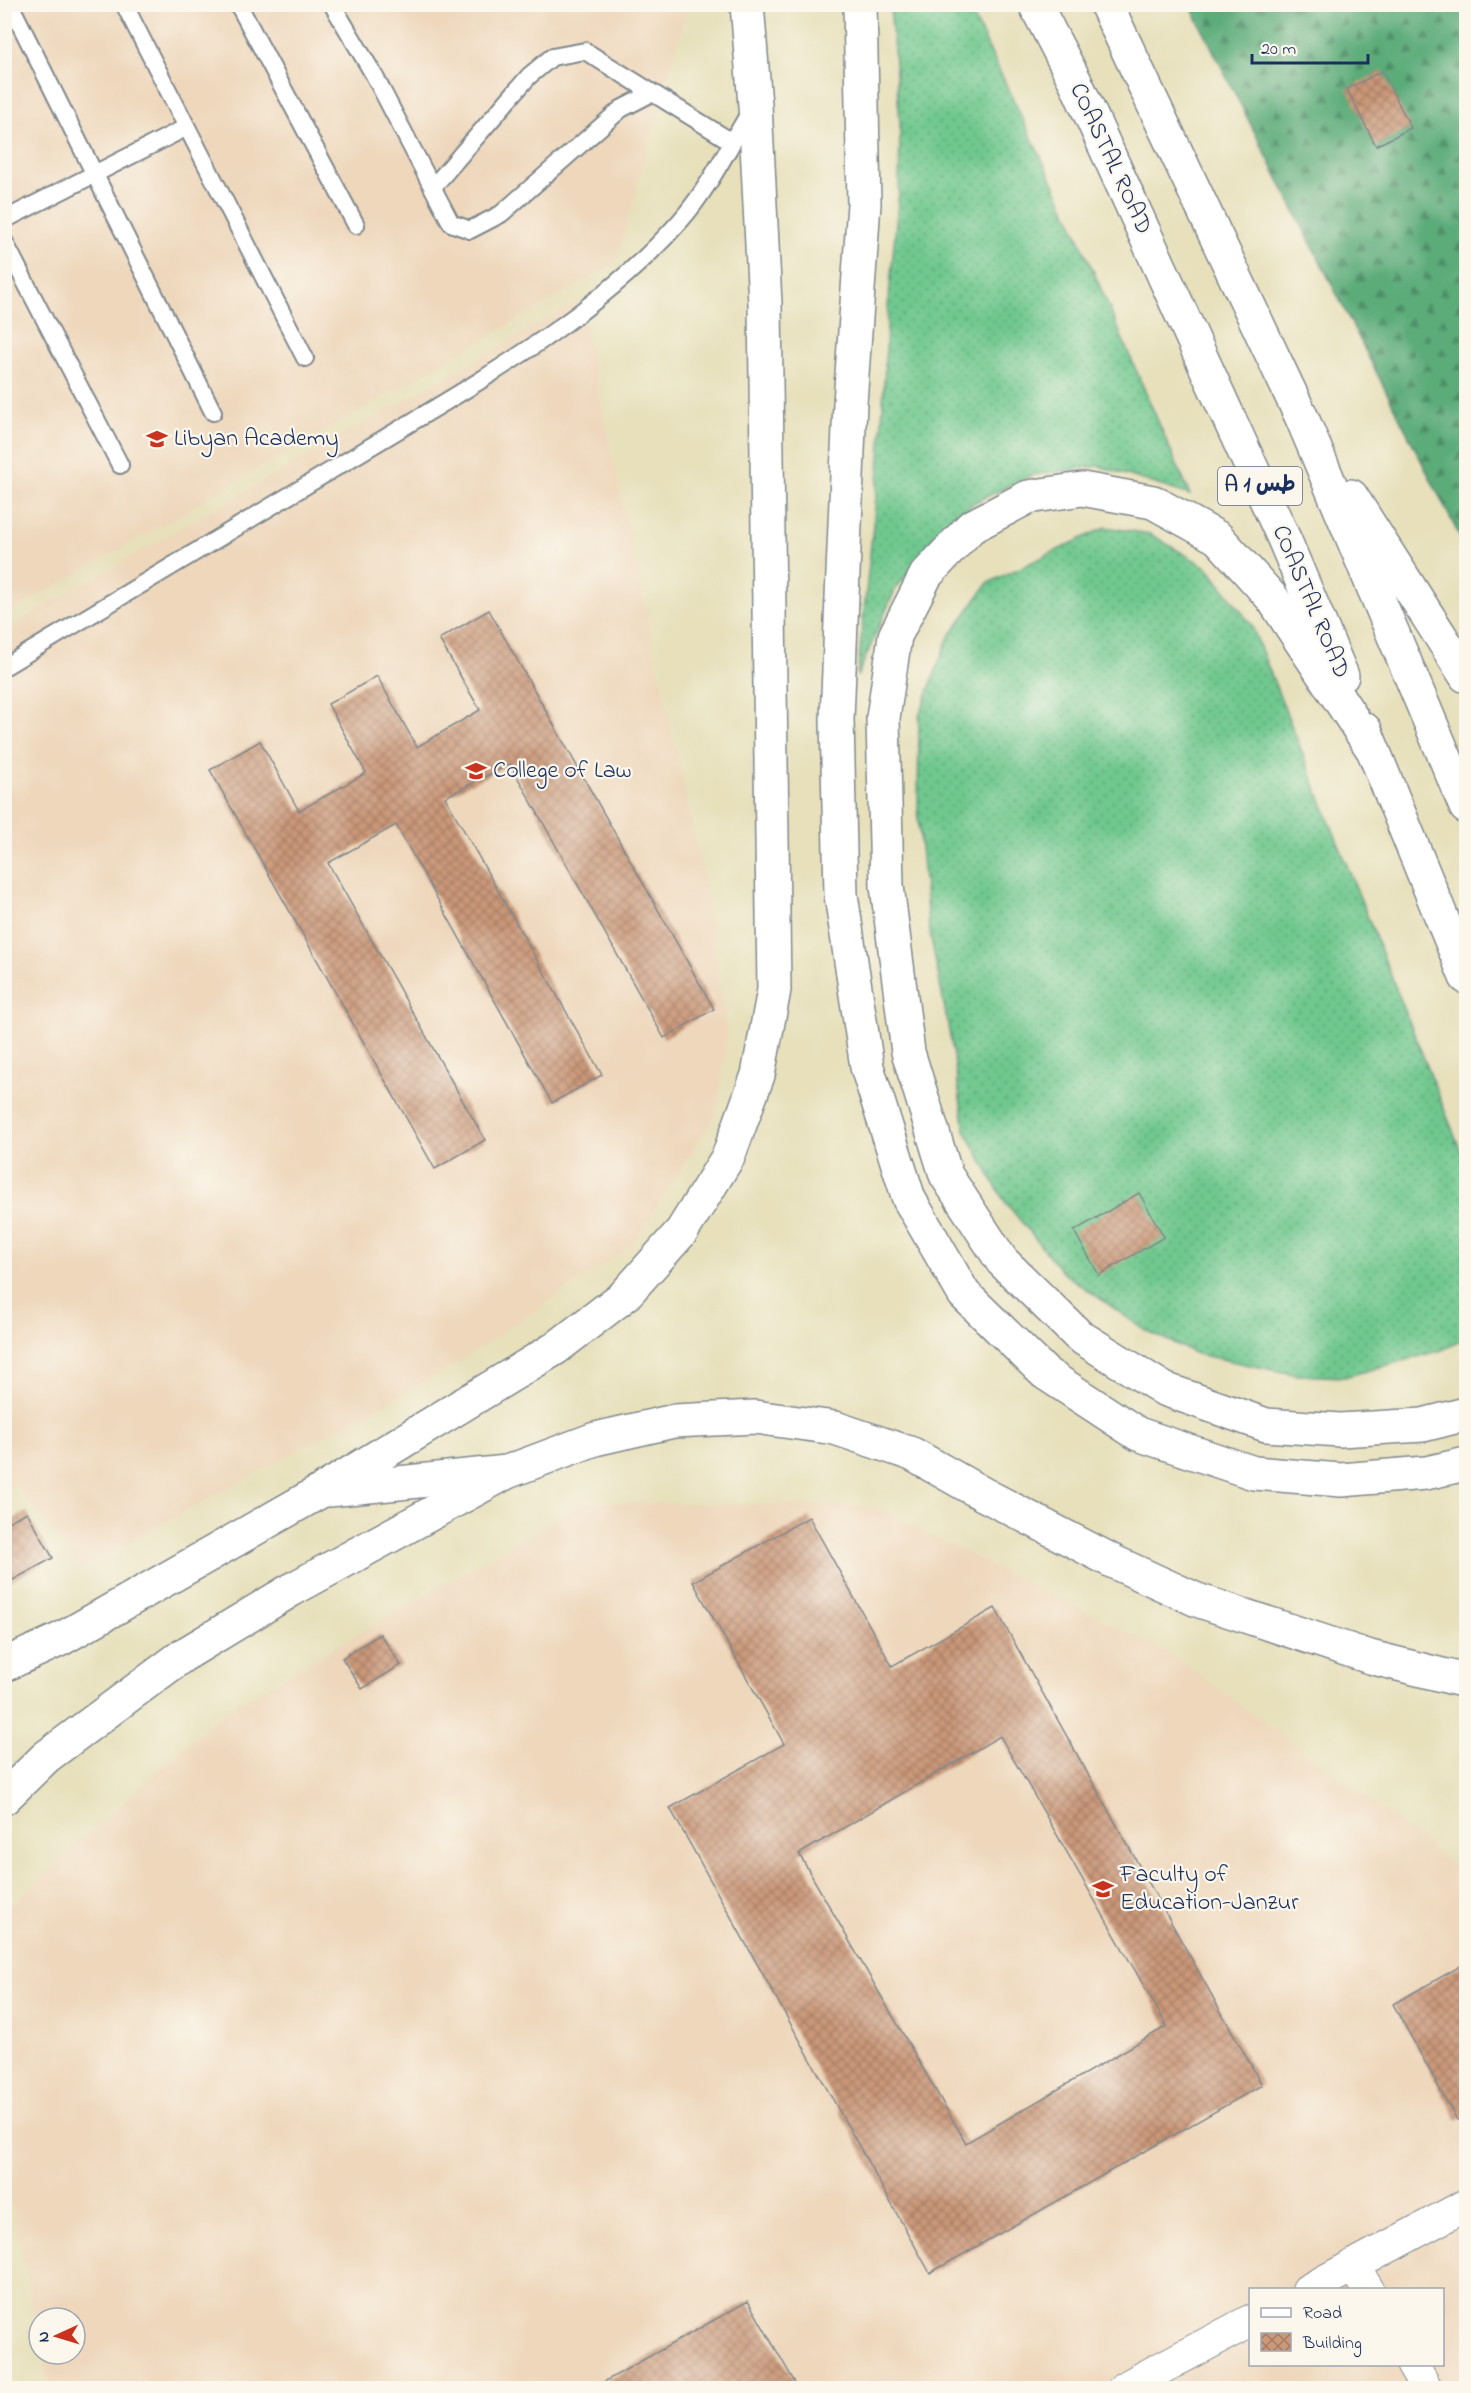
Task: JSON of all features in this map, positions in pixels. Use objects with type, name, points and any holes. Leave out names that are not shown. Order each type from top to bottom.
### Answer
[{"type":"main road","points":[[4,1665],[61,1639],[321,1491],[556,1348],[624,1296],[682,1231],[728,1157],[758,1075],[774,990],[765,304],[755,105],[747,4]]},
{"type":"main road","points":[[860,4],[864,204],[850,403],[837,719],[841,894],[867,1067],[909,1199],[964,1294],[1045,1373],[1138,1434],[1254,1473],[1319,1479],[1341,1480],[1426,1473],[1467,1464]]},
{"type":"main road","name":"COASTAL ROAD","points":[[1035,4],[1076,83],[1280,530],[1467,977]]},
{"type":"main road","name":"A 1 طس","points":[[1106,4],[1302,418],[1467,807]]},
{"type":"main road","points":[[1302,418],[1467,676]]},
{"type":"main road","points":[[1373,750],[1273,599],[1218,538],[1153,502],[1082,489],[1028,497],[971,527],[926,575],[895,636],[883,718],[886,886],[908,1052],[946,1175],[1002,1261],[1079,1336],[1164,1389],[1266,1425],[1340,1430],[1423,1425],[1467,1414]]},
{"type":"main road","points":[[4,1798],[46,1757],[182,1656],[291,1590],[507,1472],[595,1439],[674,1421],[755,1417],[835,1428],[912,1454],[1104,1557],[1197,1600],[1370,1657],[1464,1679]]},
{"type":"main road","points":[[321,1491],[507,1472]]},
{"type":"street","points":[[1312,2288],[1360,2277],[1467,2205]]},
{"type":"street","points":[[1124,2388],[1249,2322]]},
{"type":"street","points":[[1413,2366],[1426,2388]]},
{"type":"lane","points":[[10,4],[213,412]]},
{"type":"lane","points":[[124,4],[305,358]]},
{"type":"lane","points":[[238,4],[356,225]]},
{"type":"lane","points":[[332,4],[374,75],[451,223],[470,230],[501,214],[621,109],[652,93]]},
{"type":"lane","points":[[433,187],[529,76],[552,57],[585,51],[732,142]]},
{"type":"lane","points":[[4,667],[405,426],[537,344],[581,312],[626,274],[681,219],[706,186],[755,105]]},
{"type":"lane","points":[[4,220],[187,127]]},
{"type":"lane","points":[[4,241],[120,465]]},
{"type":"shaded area","name":"Libyan Academy","points":[[5,5],[679,5],[685,15],[616,263],[5,615]]},
{"type":"shaded area","points":[[579,301],[705,883],[727,1035],[717,1112],[632,1246],[443,1372],[81,1568],[16,1485],[5,1489],[5,631],[46,605]]},
{"type":"shaded area","points":[[586,1502],[872,1506],[1169,1653],[1398,1821],[1466,1875],[1466,2388],[49,2388],[44,2366],[87,2366],[87,2306],[32,2306],[5,2171],[4,1911],[222,1713]]},
{"type":"green space","points":[[890,5],[968,5],[1072,222],[1190,495],[1099,466],[1032,475],[975,502],[939,533],[895,590],[857,677],[880,460],[888,307],[899,191],[900,122]]},
{"type":"green space","points":[[1190,5],[1466,5],[1466,549]]},
{"type":"green space","points":[[1106,527],[1150,534],[1208,568],[1251,624],[1466,1164],[1466,1338],[1442,1350],[1344,1377],[1298,1375],[1197,1354],[1145,1330],[1062,1272],[1003,1199],[965,1130],[951,1041],[928,922],[918,816],[919,716],[948,638],[988,583]]},
{"type":"building","points":[[1382,71],[1411,128],[1376,146],[1347,89]]},
{"type":"building","points":[[489,610],[714,1009],[664,1038],[510,764],[445,797],[602,1075],[552,1103],[396,825],[328,863],[485,1140],[435,1169],[210,770],[260,741],[299,811],[366,773],[328,704],[377,676],[417,747],[480,710],[439,639]]},
{"type":"building","points":[[1139,1193],[1164,1237],[1099,1275],[1074,1231]]},
{"type":"building","points":[[27,1512],[53,1558],[4,1585],[4,1524]]},
{"type":"building","points":[[809,1517],[892,1666],[995,1608],[1262,2085],[930,2273],[670,1808],[784,1744],[693,1582]],"holes":[[[1000,1736],[1167,2026],[966,2143],[799,1854]]]},
{"type":"building","points":[[380,1634],[401,1665],[362,1689],[342,1658]]},
{"type":"building","points":[[1466,1963],[1466,2115],[1457,2120],[1393,2004]]},
{"type":"building","points":[[748,2301],[798,2388],[593,2388]]},
{"type":"place","name":"Libyan Academy","points":[[157,439]]},
{"type":"place","name":"College of Law","points":[[476,771]]},
{"type":"place","name":"Faculty of Education-Janzur","points":[[1103,1889]]}]
